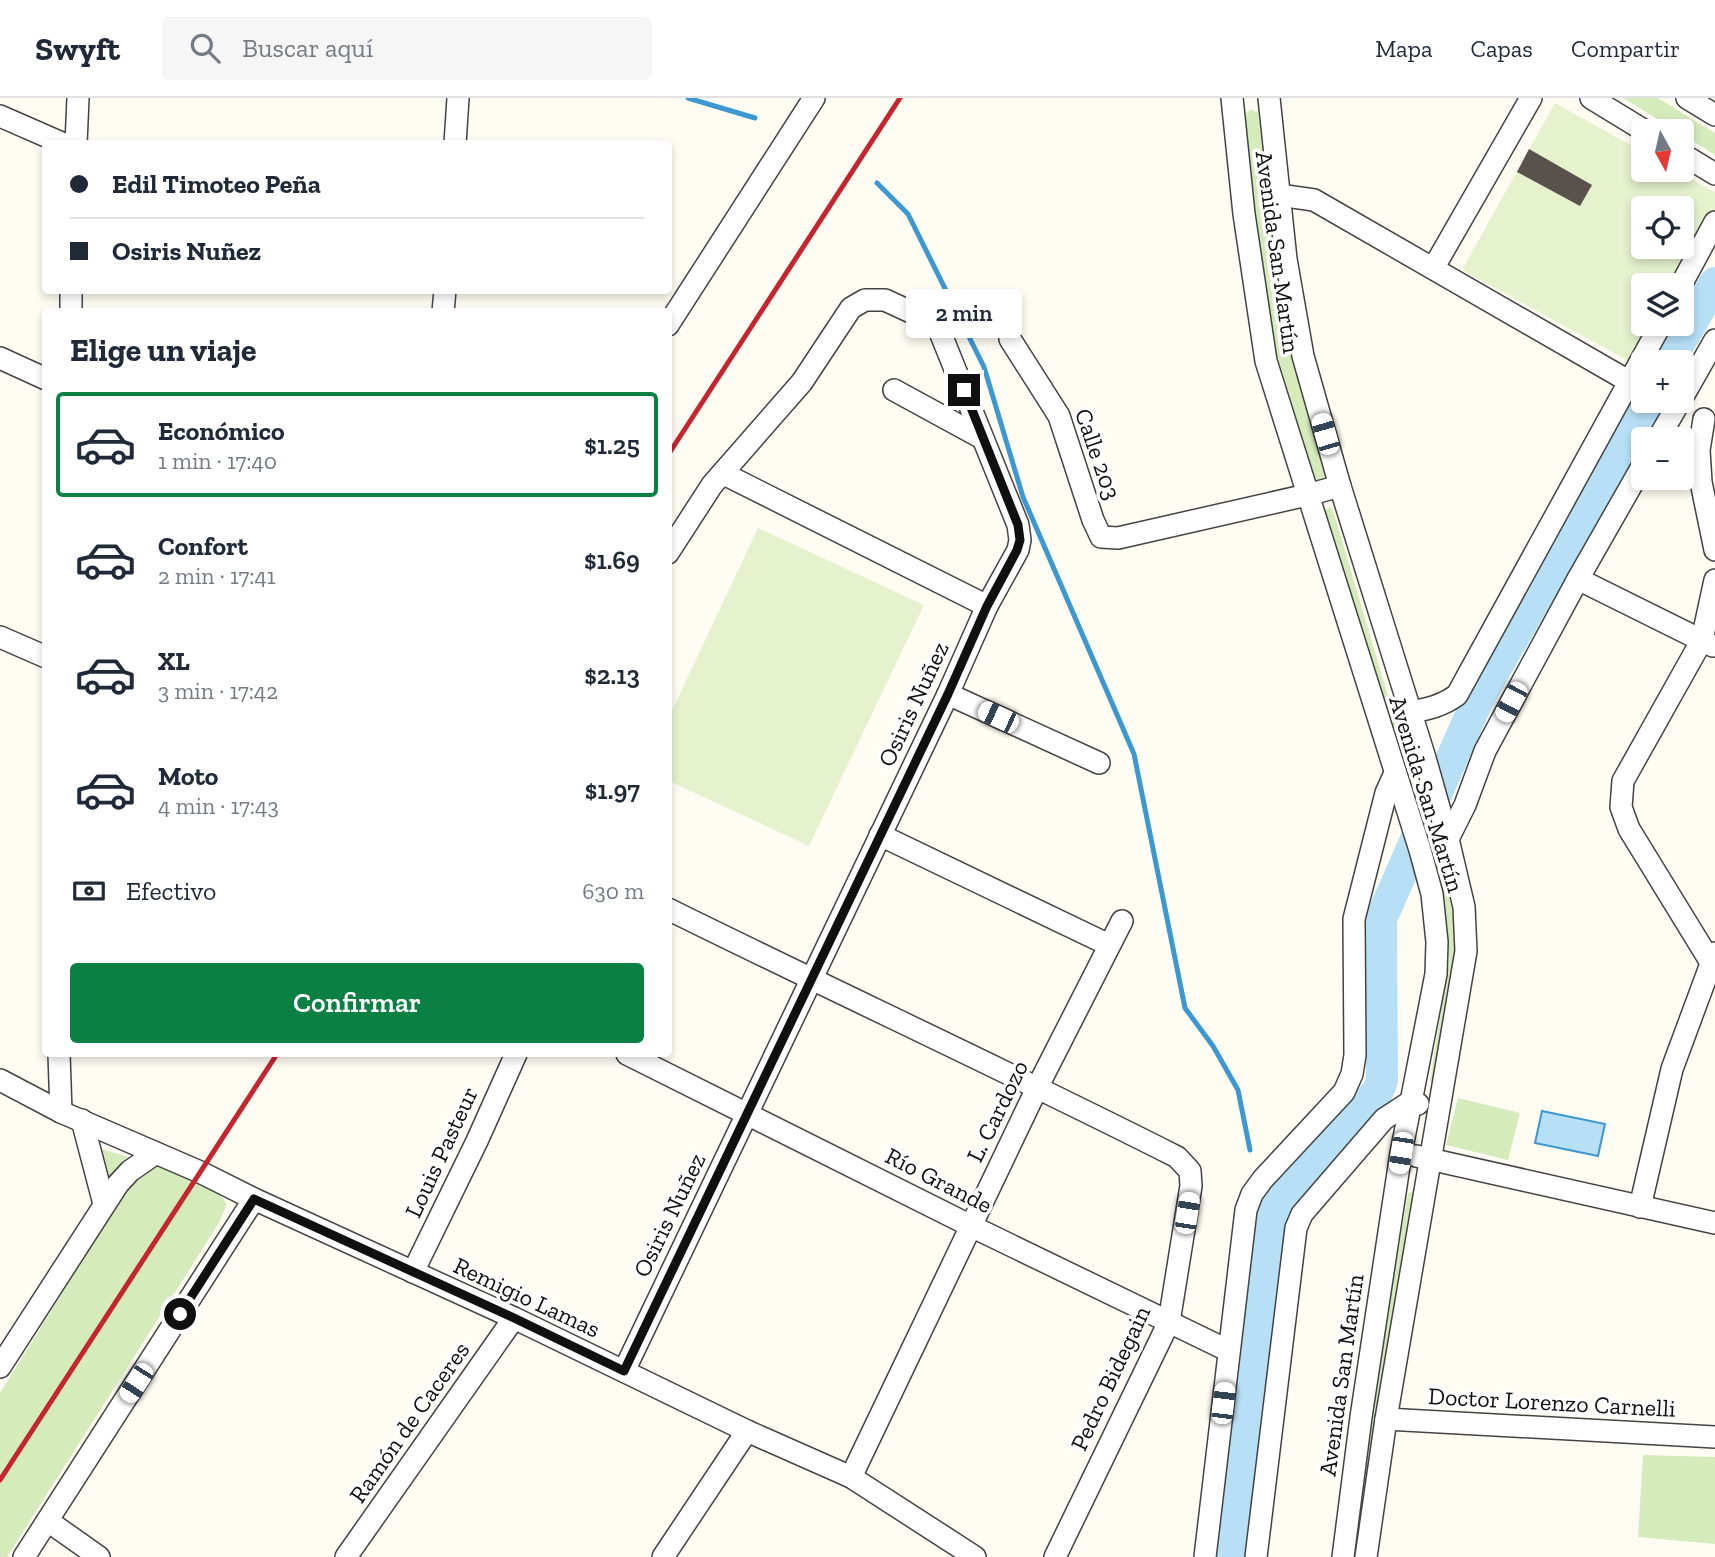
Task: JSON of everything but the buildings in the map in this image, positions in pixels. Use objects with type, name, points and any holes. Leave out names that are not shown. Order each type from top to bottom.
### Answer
[{"type":"street","points":[[76,140],[78,98]]},
{"type":"street","points":[[455,140],[458,98]]},
{"type":"street","points":[[672,319],[814,98]]},
{"type":"street","name":"Avenida San Martín","points":[[1232,98],[1244,214],[1266,361],[1420,850],[1432,894],[1437,953],[1436,974],[1401,1153],[1360,1417],[1343,1557]]},
{"type":"street","name":"Avenida San Martín","points":[[1269,98],[1286,259],[1303,356],[1425,758],[1464,907],[1466,951],[1386,1419],[1366,1557]]},
{"type":"street","points":[[1434,267],[1531,98]]},
{"type":"street","points":[[1591,98],[1631,122]]},
{"type":"street","points":[[1688,98],[1715,114]]},
{"type":"street","points":[[0,116],[55,140]]},
{"type":"street","points":[[1694,161],[1715,174]]},
{"type":"street","points":[[1279,195],[1314,200],[1630,382]]},
{"type":"street","points":[[1687,273],[1715,222]]},
{"type":"street","name":"Osiris Nuñez","points":[[624,1371],[1020,540],[1018,525],[938,327],[885,300],[865,300],[851,308],[802,382],[712,485],[672,547]]},
{"type":"street","points":[[1410,712],[1433,708],[1457,695],[1655,336]]},
{"type":"street","name":"Calle 203","points":[[1010,339],[1059,416],[1101,537],[1118,538],[1307,495]]},
{"type":"street","points":[[1694,377],[1715,340]]},
{"type":"street","points":[[0,358],[42,377]]},
{"type":"street","points":[[894,390],[982,438]]},
{"type":"street","points":[[1694,412],[1709,422],[1699,450],[1701,482],[1715,550]]},
{"type":"street","points":[[724,474],[987,606]]},
{"type":"street","points":[[1307,495],[1340,485]]},
{"type":"street","points":[[1448,839],[1465,805],[1485,751],[1631,486]]},
{"type":"street","points":[[1578,579],[1709,643]]},
{"type":"street","points":[[1640,1207],[1672,1069],[1713,960],[1629,829],[1621,807],[1623,781],[1709,643],[1715,580]]},
{"type":"street","points":[[0,637],[42,655]]},
{"type":"street","points":[[948,694],[1099,763]]},
{"type":"street","points":[[1205,1557],[1246,1210],[1252,1194],[1263,1179],[1344,1092],[1352,1074],[1355,1055],[1354,919],[1386,793],[1397,778]]},
{"type":"street","points":[[880,835],[1109,945]]},
{"type":"street","points":[[672,911],[1038,1087]]},
{"type":"street","name":"L. Cardozo","points":[[851,1477],[1038,1087],[1122,920]]},
{"type":"street","points":[[59,1057],[61,1112]]},
{"type":"street","name":"Louis Pasteur","points":[[413,1272],[515,1057]]},
{"type":"street","name":"Río Grande","points":[[633,1057],[1229,1352]]},
{"type":"street","name":"Remigio Lamas","points":[[0,1080],[61,1112],[200,1172],[514,1318],[747,1431],[851,1477],[975,1557]]},
{"type":"street","name":"Pedro Bidegain","points":[[1038,1087],[1177,1157],[1190,1171],[1191,1186],[1169,1322],[1055,1557]]},
{"type":"street","points":[[1256,1557],[1296,1228],[1302,1214],[1384,1119],[1410,1102],[1438,1108]]},
{"type":"street","points":[[82,1120],[104,1204]]},
{"type":"street","points":[[0,1367],[118,1184],[130,1171],[156,1153]]},
{"type":"street","points":[[1401,1153],[1715,1223]]},
{"type":"street","points":[[24,1557],[254,1199]]},
{"type":"street","name":"Ramón de Caceres","points":[[346,1557],[514,1318]]},
{"type":"street","name":"Doctor Lorenzo Carnelli","points":[[1386,1419],[1715,1437]]},
{"type":"street","points":[[663,1557],[747,1431]]},
{"type":"street","points":[[48,1521],[99,1557]]},
{"type":"green space","points":[[1623,98],[1658,98],[1692,119],[1657,119]]},
{"type":"green space","points":[[1555,103],[1631,145],[1631,182],[1694,180],[1715,192],[1715,214],[1694,251],[1694,196],[1631,196],[1631,259],[1690,259],[1682,273],[1631,273],[1631,336],[1647,336],[1639,350],[1631,350],[1631,362],[1462,270]]},
{"type":"green space","points":[[1251,109],[1258,113],[1282,310],[1293,361],[1325,475],[1323,480],[1318,482],[1312,479],[1286,394],[1265,304],[1244,115]]},
{"type":"green space","points":[[1694,120],[1715,133],[1715,155],[1694,142]]},
{"type":"green space","points":[[1330,507],[1399,733],[1402,756],[1322,512]]},
{"type":"green space","points":[[758,528],[924,605],[809,846],[672,782],[672,711]]},
{"type":"green space","points":[[1429,845],[1436,851],[1453,912],[1456,938],[1455,960],[1433,1082],[1430,1081],[1449,962],[1447,923]]},
{"type":"green space","points":[[1458,1098],[1520,1113],[1508,1160],[1446,1145]]},
{"type":"green space","points":[[99,1148],[131,1158],[118,1168],[108,1183]]},
{"type":"green space","points":[[154,1165],[204,1184],[213,1189],[227,1204],[219,1223],[7,1557],[0,1557],[0,1393],[132,1181]]},
{"type":"green space","points":[[1414,1191],[1373,1434],[1356,1557],[1351,1557],[1367,1433],[1408,1193]]},
{"type":"green space","points":[[1643,1455],[1715,1457],[1715,1544],[1638,1537]]},
{"type":"water","points":[[1542,1111],[1605,1124],[1598,1156],[1535,1143]]},
{"type":"waterway","points":[[688,98],[755,118]]},
{"type":"waterway","points":[[877,183],[908,214],[984,367],[1023,497],[1134,754],[1185,1008],[1213,1046],[1238,1090],[1250,1150]]},
{"type":"waterway","points":[[1675,350],[1715,283]]},
{"type":"waterway","points":[[1232,1557],[1274,1208],[1378,1091],[1382,1080],[1381,919],[1478,699],[1642,413]]},
{"type":"railway","points":[[672,449],[900,98]]},
{"type":"railway","points":[[0,1480],[275,1057]]},
{"type":"route","points":[[180,1314],[254,1199],[624,1371],[948,694],[987,606],[1017,550],[1020,540],[1018,525],[964,390]]}]
